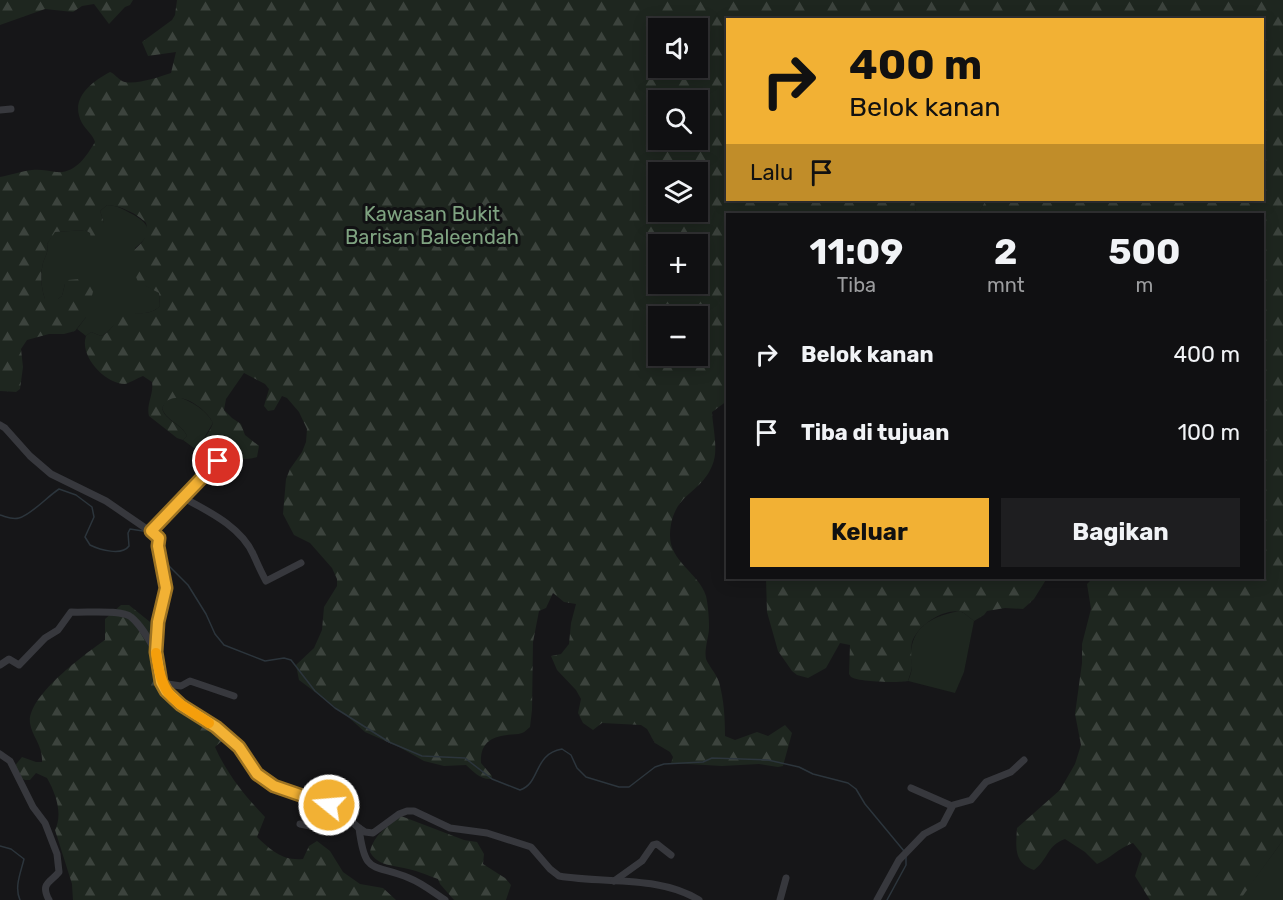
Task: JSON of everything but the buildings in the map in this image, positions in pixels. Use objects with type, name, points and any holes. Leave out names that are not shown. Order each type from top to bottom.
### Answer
[{"type":"street","points":[[0,110],[11,109]]},
{"type":"street","points":[[0,425],[51,474],[106,501],[157,536],[166,588],[158,622],[156,652],[161,682],[173,698],[216,727],[239,747],[257,774],[274,786],[329,805],[365,832],[373,832],[407,810],[414,811],[450,828],[487,833],[531,848],[550,869],[560,876],[675,889],[699,900]]},
{"type":"street","points":[[151,531],[218,461]]},
{"type":"street","points":[[182,497],[214,515],[236,532],[254,555],[266,581],[301,563]]},
{"type":"street","points":[[0,665],[9,658],[19,664],[45,638],[58,630],[71,612],[127,614],[143,631],[156,652]]},
{"type":"street","points":[[161,682],[180,686],[190,681],[234,696]]},
{"type":"street","points":[[0,754],[10,761],[33,807],[44,821],[57,854],[58,874],[46,884],[45,892],[49,900]]},
{"type":"street","points":[[910,788],[952,806],[971,800],[988,780],[1011,772],[1024,760]]},
{"type":"street","points":[[300,824],[310,826],[320,820],[321,815],[310,799]]},
{"type":"street","points":[[877,900],[900,858],[924,834],[943,824],[952,806]]},
{"type":"street","points":[[359,828],[366,860],[372,867],[413,880],[445,900]]},
{"type":"street","points":[[614,881],[642,861],[653,845],[657,844],[671,855]]},
{"type":"street","points":[[780,900],[786,878]]},
{"type":"green space","points":[[0,0],[133,0],[109,24],[94,4],[82,6],[73,12],[45,9],[0,25]]},
{"type":"green space","name":"Kawasan Bukit Barisan Baleendah","points":[[177,0],[1283,0],[1283,840],[1242,900],[1150,900],[1135,876],[1142,854],[1133,843],[1097,864],[1085,852],[1065,839],[1051,849],[1034,870],[1022,863],[1017,853],[1016,841],[1017,828],[1060,790],[1075,764],[1081,745],[1075,714],[1082,663],[1082,644],[1091,609],[1087,584],[1092,579],[1264,579],[1264,213],[979,213],[985,201],[1264,201],[1264,18],[726,18],[726,201],[914,201],[916,213],[726,213],[726,402],[712,412],[715,447],[712,466],[707,476],[676,510],[672,520],[671,544],[679,560],[697,581],[706,596],[709,627],[706,659],[721,689],[725,736],[735,740],[757,732],[768,736],[785,725],[792,733],[783,766],[671,763],[673,757],[670,752],[655,743],[647,729],[641,725],[602,723],[593,730],[583,723],[578,713],[581,699],[576,690],[557,670],[551,656],[561,654],[569,644],[576,604],[564,602],[553,593],[546,608],[539,611],[533,642],[530,727],[520,734],[495,738],[484,747],[481,763],[492,779],[481,777],[466,765],[444,766],[424,761],[365,732],[299,680],[296,665],[314,648],[322,630],[324,607],[337,586],[337,579],[332,568],[310,543],[294,535],[283,514],[286,479],[302,452],[307,429],[299,412],[287,398],[282,396],[274,410],[268,411],[264,406],[269,389],[265,384],[244,373],[226,399],[224,410],[241,424],[245,435],[259,446],[257,457],[230,461],[214,471],[198,454],[213,423],[204,411],[182,398],[167,401],[162,408],[164,412],[187,436],[183,440],[177,438],[149,416],[152,382],[143,376],[125,384],[117,383],[102,374],[90,360],[85,344],[86,336],[91,332],[101,336],[123,316],[151,312],[160,306],[159,293],[138,282],[128,256],[147,234],[146,223],[143,220],[123,208],[107,205],[100,211],[104,223],[104,234],[95,243],[90,233],[85,230],[55,232],[47,244],[42,268],[41,281],[45,299],[58,299],[62,296],[68,280],[91,278],[96,281],[86,317],[75,331],[49,334],[27,340],[21,349],[23,367],[20,389],[16,392],[0,391],[0,177],[32,170],[63,172],[79,163],[95,142],[82,123],[78,106],[89,86],[110,72],[127,82],[146,80],[171,73],[176,52],[148,56],[142,42],[172,20]]},
{"type":"green space","points":[[914,201],[985,201],[979,213],[916,213]]},
{"type":"green space","points":[[107,205],[125,210],[146,225],[148,229],[145,238],[135,248],[138,281],[159,293],[160,306],[148,312],[124,317],[101,336],[91,332],[86,336],[77,329],[86,317],[65,284],[62,296],[58,299],[45,299],[41,281],[42,268],[47,244],[54,232],[85,230],[90,233],[104,223],[100,211]]},
{"type":"green space","points":[[175,396],[197,406],[213,423],[198,451],[183,440],[187,436],[185,432],[167,416],[162,408],[165,402]]},
{"type":"green space","points":[[766,579],[1046,579],[1034,599],[1023,609],[1005,608],[987,611],[974,621],[962,612],[947,612],[925,624],[912,642],[912,668],[908,681],[888,682],[851,677],[849,674],[850,645],[840,643],[826,668],[808,678],[797,675],[778,651],[767,612]]},
{"type":"green space","points":[[121,605],[129,605],[155,626],[155,674],[167,698],[224,739],[215,747],[220,757],[237,784],[265,817],[257,837],[277,854],[296,859],[303,859],[309,846],[317,841],[330,851],[343,872],[360,884],[383,888],[396,900],[73,900],[72,884],[55,830],[58,817],[56,797],[47,778],[36,773],[30,780],[25,780],[16,776],[13,768],[22,757],[42,762],[41,751],[30,723],[32,712],[47,689],[59,677],[105,640],[105,619]]},
{"type":"green space","points":[[959,611],[974,621],[964,672],[955,693],[908,681],[912,668],[911,651],[916,634],[934,619]]},
{"type":"green space","points":[[401,816],[464,840],[477,842],[484,854],[483,864],[505,878],[511,885],[506,900],[454,900],[438,879],[376,860],[370,852],[375,840],[382,831]]},
{"type":"green space","points":[[1283,840],[1283,900],[1242,900],[1241,897]]},
{"type":"waterway","points":[[0,515],[14,519],[24,516],[59,489],[76,495],[92,507],[94,517],[85,537],[90,545],[105,550],[121,551],[129,546],[130,529],[143,531]]},
{"type":"waterway","points":[[165,562],[188,585],[215,634],[224,645],[265,661],[284,658],[291,660],[315,691],[335,708],[389,742],[422,756],[465,758],[492,779],[520,790],[531,781],[546,757],[562,749],[571,755],[577,768],[586,777],[619,787],[629,787],[655,767],[664,764],[703,762],[712,758],[768,760],[799,767],[813,774],[848,783],[856,789],[865,804],[904,851]]},
{"type":"waterway","points":[[0,846],[11,849],[24,859],[18,885],[20,900]]},
{"type":"waterway","points":[[887,900],[906,865],[906,855]]},
{"type":"slow traffic","points":[[156,653],[161,682],[166,691],[181,705],[209,723]]},
{"type":"route","points":[[218,461],[151,531],[159,538],[158,546],[166,588],[157,631],[156,652],[161,682],[166,691],[181,705],[216,727],[239,747],[257,774],[274,786],[329,805]]}]
